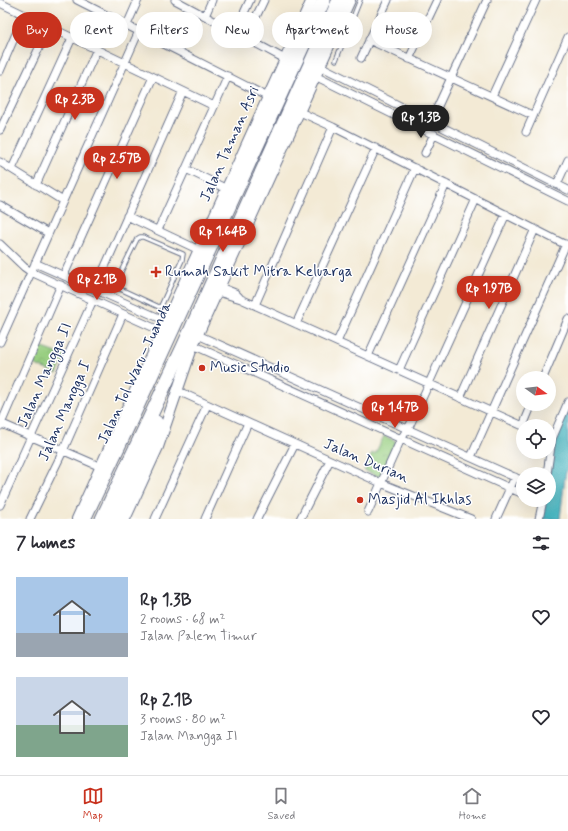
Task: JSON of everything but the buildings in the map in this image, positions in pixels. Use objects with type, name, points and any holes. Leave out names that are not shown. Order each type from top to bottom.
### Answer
[{"type":"highway","name":"Jalan Tol Waru–Juanda","points":[[84,519],[138,406],[324,0]]},
{"type":"highway","points":[[115,519],[188,346],[340,0]]},
{"type":"highway","points":[[102,519],[188,346]]},
{"type":"main road","name":"Jalan Taman Asri","points":[[77,519],[312,0]]},
{"type":"main road","points":[[125,519],[158,447],[178,391],[188,346],[198,335],[350,0]]},
{"type":"street","points":[[77,0],[101,12]]},
{"type":"street","points":[[128,23],[138,0]]},
{"type":"street","points":[[175,0],[211,19]]},
{"type":"street","points":[[205,16],[212,0]]},
{"type":"street","points":[[244,12],[250,0]]},
{"type":"street","points":[[258,12],[264,0]]},
{"type":"street","points":[[361,58],[388,0]]},
{"type":"street","points":[[409,58],[436,0]]},
{"type":"street","points":[[431,121],[487,0]]},
{"type":"street","points":[[492,96],[536,0]]},
{"type":"street","points":[[0,3],[18,12]]},
{"type":"street","points":[[526,132],[532,115],[568,37]]},
{"type":"street","points":[[0,342],[136,38]]},
{"type":"street","points":[[369,40],[532,115]]},
{"type":"street","points":[[12,169],[70,42]]},
{"type":"street","points":[[0,71],[12,43]]},
{"type":"street","points":[[0,130],[39,48]]},
{"type":"street","points":[[93,48],[214,106]]},
{"type":"street","points":[[173,48],[268,98]]},
{"type":"street","points":[[264,48],[285,59]]},
{"type":"street","points":[[36,185],[97,50]]},
{"type":"street","points":[[320,66],[566,189],[568,181]]},
{"type":"street","points":[[158,230],[228,76]]},
{"type":"street","points":[[315,76],[568,201]]},
{"type":"street","points":[[64,276],[153,77]]},
{"type":"street","points":[[95,289],[183,91]]},
{"type":"street","points":[[300,112],[376,148],[567,245],[471,457]]},
{"type":"street","points":[[254,305],[333,127]]},
{"type":"street","points":[[425,153],[434,134]]},
{"type":"street","points":[[296,324],[376,148]]},
{"type":"street","points":[[488,161],[494,152]]},
{"type":"street","points":[[557,184],[568,160]]},
{"type":"street","points":[[0,162],[63,201]]},
{"type":"street","points":[[337,342],[415,168]]},
{"type":"street","points":[[186,169],[227,189]]},
{"type":"street","points":[[368,356],[446,184]]},
{"type":"street","points":[[399,370],[476,199]]},
{"type":"street","points":[[0,205],[48,233]]},
{"type":"street","points":[[368,512],[401,439],[429,384],[506,214]]},
{"type":"street","points":[[127,216],[199,250]]},
{"type":"street","points":[[460,398],[535,229]]},
{"type":"street","points":[[0,244],[31,272],[161,331]]},
{"type":"street","points":[[35,263],[166,321]]},
{"type":"street","points":[[61,285],[0,424],[101,467]]},
{"type":"street","points":[[219,290],[235,293],[241,299],[516,423]]},
{"type":"street","name":"Jalan Mangga II","points":[[0,505],[93,300]]},
{"type":"street","name":"Jalan Mangga I","points":[[30,519],[63,451],[123,314]]},
{"type":"street","points":[[546,371],[568,319]]},
{"type":"street","points":[[198,335],[515,477],[496,519]]},
{"type":"street","points":[[188,346],[516,491]]},
{"type":"street","name":"Jalan Durian","points":[[178,391],[330,460],[472,519]]},
{"type":"street","points":[[556,428],[568,402]]},
{"type":"street","points":[[155,519],[207,405]]},
{"type":"street","points":[[205,519],[248,423]]},
{"type":"street","points":[[257,519],[295,444]]},
{"type":"street","points":[[300,519],[330,460]]},
{"type":"street","points":[[539,519],[540,507]]},
{"type":"lane","points":[[336,60],[360,0]]},
{"type":"lane","points":[[113,298],[118,288],[116,282],[137,239],[140,237],[184,256],[161,306],[159,307],[118,288]]},
{"type":"lane","points":[[182,260],[192,264]]},
{"type":"green space","points":[[38,346],[65,356],[57,374],[31,363]]},
{"type":"green space","points":[[384,436],[396,441],[380,477],[364,470],[372,453],[375,454]]},
{"type":"water","points":[[568,408],[568,465],[565,477],[560,519],[542,519],[544,507],[556,507],[556,467],[550,467],[552,459],[556,459],[556,438]]},
{"type":"place","name":"Rumah Sakit Mitra Keluarga","points":[[156,272]]},
{"type":"place","name":"Music Studio","points":[[202,368]]},
{"type":"place","name":"Masjid Al Ikhlas","points":[[360,500]]}]
